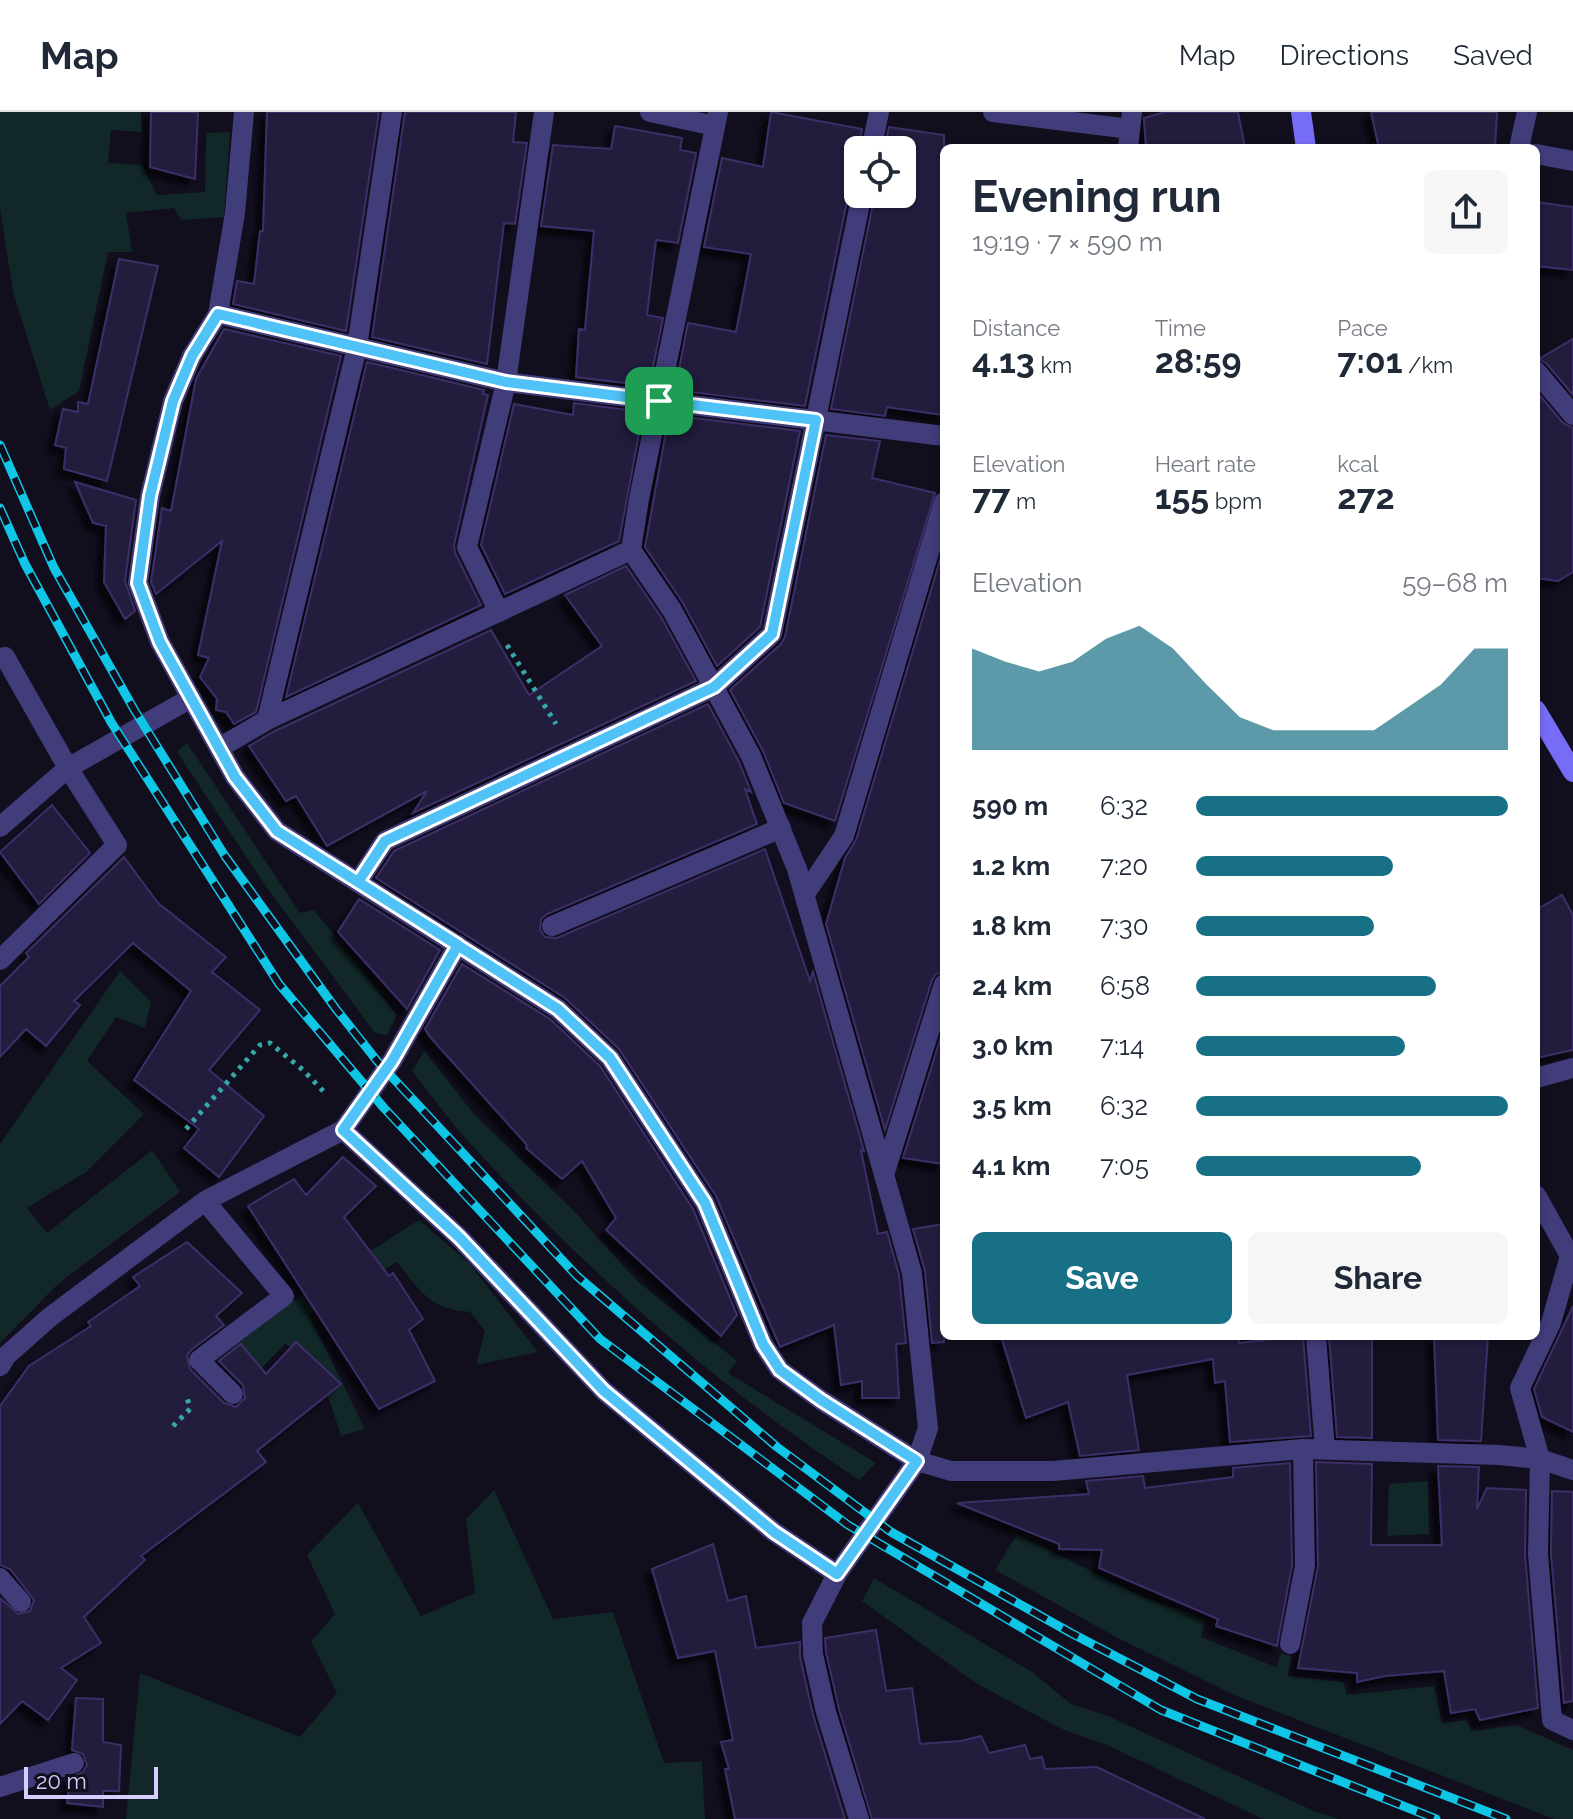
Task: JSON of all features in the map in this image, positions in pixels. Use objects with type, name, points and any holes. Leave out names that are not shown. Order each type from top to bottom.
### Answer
[{"type":"main road","points":[[1301,112],[1305,144]]},
{"type":"main road","points":[[1540,717],[1573,772]]},
{"type":"street","points":[[244,112],[235,213],[218,314],[192,356],[173,401],[150,496],[138,583],[160,642],[235,777],[277,831],[558,1009],[610,1058],[705,1203],[763,1344],[780,1370],[917,1461],[951,1471],[1053,1471],[1303,1449],[1499,1455],[1540,1459],[1573,1470]]},
{"type":"street","points":[[267,720],[357,347],[392,112]]},
{"type":"street","points":[[494,614],[467,547],[506,382],[544,112]]},
{"type":"street","points":[[650,112],[716,119],[631,550],[672,610],[714,687],[751,756],[781,828],[805,894],[912,1273],[928,1428],[917,1461],[837,1574],[812,1623],[813,1654],[826,1712],[859,1819]]},
{"type":"street","points":[[874,136],[879,112]]},
{"type":"street","points":[[993,112],[1130,130]]},
{"type":"street","points":[[1520,144],[1527,112]]},
{"type":"street","points":[[1540,155],[1573,161]]},
{"type":"street","points":[[358,882],[385,841],[714,687],[772,634],[859,208]]},
{"type":"street","points":[[218,314],[506,382],[940,436]]},
{"type":"street","points":[[1540,376],[1573,415]]},
{"type":"street","points":[[805,894],[844,836],[940,515]]},
{"type":"street","points":[[219,748],[267,720],[631,550]]},
{"type":"street","points":[[0,658],[5,657],[68,768],[117,845],[0,960]]},
{"type":"street","points":[[0,827],[68,768],[191,698]]},
{"type":"street","points":[[552,926],[781,828]]},
{"type":"street","points":[[0,1366],[6,1356],[50,1317],[205,1201],[346,1124],[392,1061],[458,945]]},
{"type":"street","points":[[884,1175],[940,997]]},
{"type":"street","points":[[1540,1077],[1573,1068]]},
{"type":"street","points":[[346,1124],[459,1237],[604,1391],[774,1532],[837,1574]]},
{"type":"street","points":[[205,1201],[284,1296],[199,1360],[233,1394]]},
{"type":"street","points":[[1540,1202],[1570,1256],[1551,1323],[1520,1388],[1540,1459],[1538,1554],[1552,1720],[1573,1730]]},
{"type":"street","points":[[1316,1340],[1325,1449]]},
{"type":"street","points":[[1290,1644],[1305,1566],[1303,1449]]},
{"type":"street","points":[[0,1578],[21,1602]]},
{"type":"street","points":[[0,1787],[74,1763]]},
{"type":"path","points":[[494,614],[574,752]]},
{"type":"path","points":[[186,1129],[260,1045],[270,1043],[303,1070],[346,1124]]},
{"type":"green space","points":[[0,112],[141,112],[142,132],[111,130],[108,163],[142,165],[157,195],[205,192],[206,133],[230,132],[224,217],[181,220],[174,208],[126,213],[132,252],[108,252],[79,391],[50,410],[13,292],[0,208]]},
{"type":"green space","points":[[187,743],[300,913],[314,910],[397,1015],[387,1035],[375,1033],[267,888],[177,752]]},
{"type":"green space","points":[[120,971],[151,1002],[145,1028],[116,1017],[87,1061],[144,1114],[86,1172],[27,1208],[47,1233],[152,1150],[180,1192],[58,1284],[0,1343],[0,1144]]},
{"type":"green space","points":[[424,1051],[476,1116],[574,1211],[637,1281],[737,1361],[728,1373],[876,1463],[859,1480],[703,1365],[605,1280],[513,1189],[447,1116],[412,1071]]},
{"type":"green space","points":[[419,1220],[469,1263],[538,1352],[476,1365],[485,1331],[470,1312],[445,1307],[427,1297],[397,1262],[309,1315],[365,1429],[341,1436],[329,1399],[286,1343],[242,1388],[217,1360],[294,1300]]},
{"type":"green space","points":[[1428,1481],[1429,1534],[1387,1536],[1389,1484]]},
{"type":"green space","points":[[494,1490],[553,1619],[613,1612],[664,1763],[702,1761],[705,1819],[126,1819],[140,1673],[300,1737],[337,1693],[311,1641],[335,1614],[307,1555],[358,1503],[421,1616],[475,1593],[466,1519]]},
{"type":"green space","points":[[1017,1534],[1143,1597],[1205,1619],[1201,1637],[1276,1667],[1281,1653],[1291,1656],[1288,1676],[1343,1682],[1347,1695],[1434,1686],[1442,1723],[1467,1720],[1472,1731],[1517,1725],[1573,1750],[1573,1819],[1554,1819],[1234,1695],[1118,1638],[995,1570]]},
{"type":"green space","points":[[874,1578],[1032,1672],[1071,1704],[1108,1716],[1314,1811],[1339,1819],[1263,1819],[1107,1745],[1064,1730],[977,1684],[862,1601]]},
{"type":"building","points":[[151,112],[198,112],[195,179],[150,167]]},
{"type":"building","points":[[267,112],[379,112],[346,331],[233,304],[237,281],[254,284],[260,231],[263,231]]},
{"type":"building","points":[[405,112],[516,112],[513,142],[527,143],[515,224],[504,223],[487,364],[372,337]]},
{"type":"building","points":[[771,112],[862,129],[861,136],[844,136],[846,208],[805,406],[675,390],[688,323],[736,332],[751,254],[704,247],[722,158],[763,167]]},
{"type":"building","points":[[1165,112],[1238,112],[1244,144],[1146,144],[1144,118]]},
{"type":"building","points":[[1371,112],[1497,112],[1495,144],[1378,144]]},
{"type":"building","points":[[615,126],[682,138],[680,150],[696,153],[678,243],[656,240],[647,315],[663,318],[649,386],[576,377],[579,329],[585,330],[594,231],[541,226],[553,145],[611,149]]},
{"type":"building","points":[[889,127],[944,135],[944,144],[940,144],[940,414],[887,407],[885,416],[831,409],[872,208],[916,208],[916,136],[887,136]]},
{"type":"building","points":[[1540,203],[1573,207],[1573,270],[1540,266]]},
{"type":"building","points":[[119,259],[158,266],[107,481],[64,469],[66,448],[55,445],[63,409],[78,412],[78,402],[88,404]]},
{"type":"building","points":[[224,329],[341,356],[256,712],[234,724],[226,712],[216,710],[217,699],[200,677],[209,658],[198,655],[222,541],[156,594],[151,582],[162,508],[171,511],[196,379]]},
{"type":"building","points":[[1573,339],[1573,395],[1546,363],[1540,358]]},
{"type":"building","points":[[367,362],[484,390],[483,394],[488,395],[454,545],[481,605],[286,697]]},
{"type":"building","points":[[1540,396],[1563,423],[1573,428],[1573,572],[1558,581],[1540,579]]},
{"type":"building","points":[[574,403],[643,412],[619,541],[505,594],[481,545],[514,404],[573,415]]},
{"type":"building","points":[[669,415],[800,431],[760,627],[717,666],[683,603],[645,547]]},
{"type":"building","points":[[826,435],[880,441],[872,478],[935,493],[835,821],[784,803],[763,751],[730,690],[785,637]]},
{"type":"building","points":[[75,482],[136,500],[125,581],[135,611],[125,619],[104,582],[106,526],[93,523]]},
{"type":"building","points":[[940,560],[940,972],[932,980],[885,1130],[826,924],[845,858],[856,840]]},
{"type":"building","points":[[626,566],[661,617],[696,681],[413,813],[427,791],[327,846],[296,796],[286,801],[249,746],[491,630],[529,695],[602,646],[565,595]]},
{"type":"building","points":[[708,704],[739,762],[751,792],[745,789],[757,824],[547,914],[541,919],[540,930],[545,937],[557,938],[765,849],[810,981],[813,972],[864,1151],[861,1150],[878,1234],[887,1232],[899,1275],[906,1343],[896,1344],[899,1398],[862,1398],[862,1381],[841,1385],[834,1325],[780,1347],[716,1196],[619,1049],[565,998],[376,878],[394,851]]},
{"type":"building","points":[[52,805],[90,853],[39,904],[0,852]]},
{"type":"building","points":[[124,857],[158,903],[226,957],[212,972],[260,1010],[209,1070],[264,1116],[219,1177],[184,1148],[199,1129],[134,1080],[191,991],[133,943],[74,1001],[80,1005],[46,1046],[26,1029],[0,1057],[0,986],[29,957],[26,953]]},
{"type":"building","points":[[1562,895],[1573,915],[1573,1050],[1540,1057],[1540,908]]},
{"type":"building","points":[[359,899],[440,950],[407,1009],[338,932]]},
{"type":"building","points":[[462,964],[550,1019],[600,1066],[693,1209],[737,1315],[721,1336],[606,1230],[616,1218],[582,1161],[562,1179],[526,1148],[527,1145],[430,1037],[425,1029]]},
{"type":"building","points":[[940,1040],[940,1163],[903,1158]]},
{"type":"building","points":[[343,1157],[376,1186],[344,1217],[389,1276],[393,1273],[423,1319],[409,1330],[435,1381],[379,1409],[248,1206],[294,1179],[306,1195]]},
{"type":"building","points":[[940,1225],[940,1340],[944,1342],[932,1343],[925,1271],[913,1229]]},
{"type":"building","points":[[187,1242],[242,1293],[216,1316],[224,1325],[187,1356],[190,1369],[224,1403],[236,1407],[245,1398],[243,1385],[219,1361],[241,1344],[266,1374],[296,1342],[341,1384],[257,1451],[266,1462],[141,1556],[145,1560],[84,1617],[101,1643],[61,1668],[77,1680],[48,1720],[22,1701],[0,1724],[0,1598],[18,1614],[30,1611],[34,1600],[10,1569],[0,1565],[0,1406],[29,1366],[91,1326],[88,1322],[140,1286],[133,1277]]},
{"type":"building","points":[[1573,1306],[1573,1432],[1542,1417],[1534,1389]]},
{"type":"building","points":[[1002,1340],[1239,1340],[1239,1343],[1303,1340],[1311,1436],[1230,1442],[1225,1381],[1215,1383],[1213,1359],[1127,1375],[1139,1450],[1080,1456],[1068,1402],[1026,1418]]},
{"type":"building","points":[[1329,1340],[1372,1340],[1372,1438],[1337,1437]]},
{"type":"building","points":[[1434,1340],[1488,1340],[1481,1441],[1438,1440]]},
{"type":"building","points":[[1316,1462],[1372,1464],[1371,1545],[1442,1545],[1438,1466],[1479,1467],[1477,1509],[1487,1488],[1526,1490],[1525,1555],[1538,1708],[1480,1720],[1475,1709],[1451,1713],[1444,1671],[1385,1676],[1357,1682],[1357,1673],[1298,1668],[1318,1566]]},
{"type":"building","points":[[1290,1463],[1292,1565],[1277,1646],[1216,1626],[1218,1619],[1099,1568],[1102,1550],[1059,1549],[1059,1544],[957,1503],[1089,1494],[1086,1481],[1143,1476],[1145,1488],[1233,1477],[1233,1468]]},
{"type":"building","points":[[1552,1491],[1573,1492],[1573,1701],[1564,1703],[1551,1554]]},
{"type":"building","points":[[713,1544],[728,1601],[746,1596],[756,1648],[800,1642],[800,1657],[813,1715],[845,1819],[735,1819],[725,1769],[729,1769],[721,1742],[733,1740],[715,1651],[678,1658],[652,1569]]},
{"type":"building","points":[[876,1630],[886,1691],[912,1688],[920,1744],[981,1736],[989,1753],[1025,1745],[1030,1759],[1042,1757],[1045,1769],[1097,1767],[1205,1819],[872,1819],[839,1709],[825,1638]]},
{"type":"building","points":[[76,1698],[103,1699],[103,1742],[121,1745],[119,1791],[103,1791],[103,1807],[67,1803],[70,1778],[83,1772],[87,1765],[83,1754],[72,1750]]},
{"type":"railway","points":[[0,445],[54,568],[135,711],[225,856],[378,1062],[577,1276],[777,1447],[891,1532],[1071,1633],[1197,1699],[1506,1819]]},
{"type":"railway","points":[[0,508],[25,564],[111,722],[279,984],[384,1108],[600,1339],[848,1525],[1161,1710],[1436,1819]]},
{"type":"route","points":[[659,401],[506,382],[218,314],[192,356],[173,401],[150,496],[138,583],[160,642],[235,777],[277,831],[458,945],[392,1061],[343,1130],[459,1237],[604,1391],[774,1532],[837,1574],[917,1461],[780,1370],[763,1344],[705,1203],[610,1058],[583,1030],[558,1009],[458,945],[358,882],[385,841],[714,687],[772,634],[816,420],[659,401]]}]
